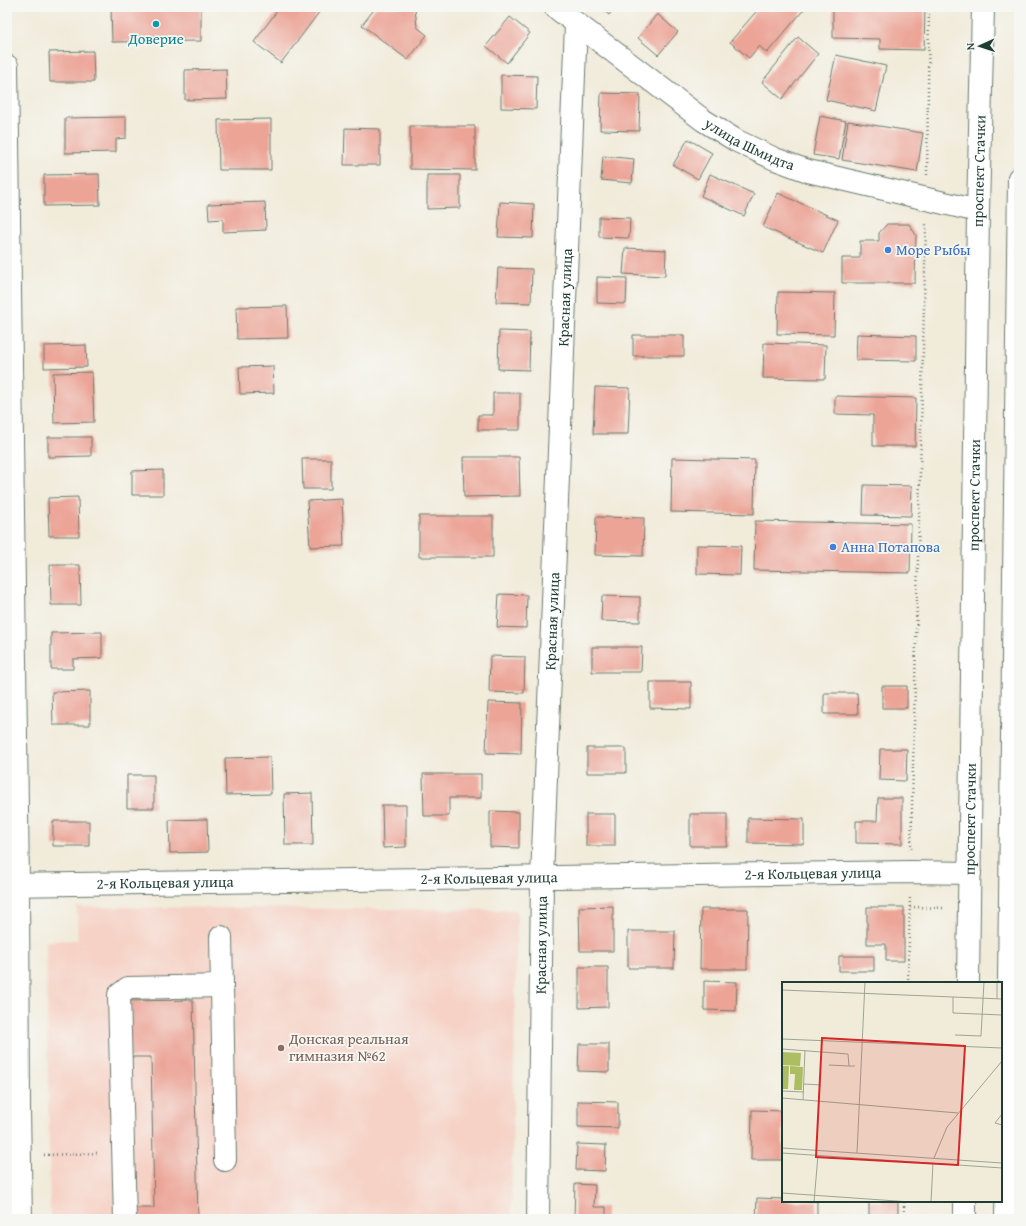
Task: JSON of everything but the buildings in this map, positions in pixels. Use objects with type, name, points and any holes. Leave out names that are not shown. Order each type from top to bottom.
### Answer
[{"type":"street","name":"улица Шмидта","points":[[555,7],[703,120],[774,159],[808,171],[978,211]]},
{"type":"street","name":"проспект Стачки","points":[[968,982],[978,211],[983,7]]},
{"type":"street","name":"Красная улица","points":[[538,1219],[542,878],[576,24]]},
{"type":"street","points":[[7,66],[13,885],[21,1219]]},
{"type":"street","points":[[1010,1216],[1019,178]]},
{"type":"street","name":"2-я Кольцевая улица","points":[[13,885],[910,872],[970,873]]},
{"type":"street","points":[[221,937],[225,1160]]},
{"type":"street","points":[[125,1219],[119,995],[128,988],[222,986]]},
{"type":"street","points":[[965,1202],[965,1219]]},
{"type":"path","points":[[908,982],[927,200],[929,7]]},
{"type":"path","points":[[38,1155],[123,1152]]},
{"type":"path","points":[[904,1202],[904,1219]]},
{"type":"shaded area","name":"Донская реальная гимназия №62","points":[[77,907],[517,910],[511,1219],[50,1219],[46,941],[78,940]]},
{"type":"place","name":"Доверие","points":[[156,24]]},
{"type":"place","name":"Море Рыбы","points":[[888,250]]},
{"type":"place","name":"Анна Потапова","points":[[833,547]]},
{"type":"place","name":"Донская реальная гимназия №62","points":[[281,1048]]}]
